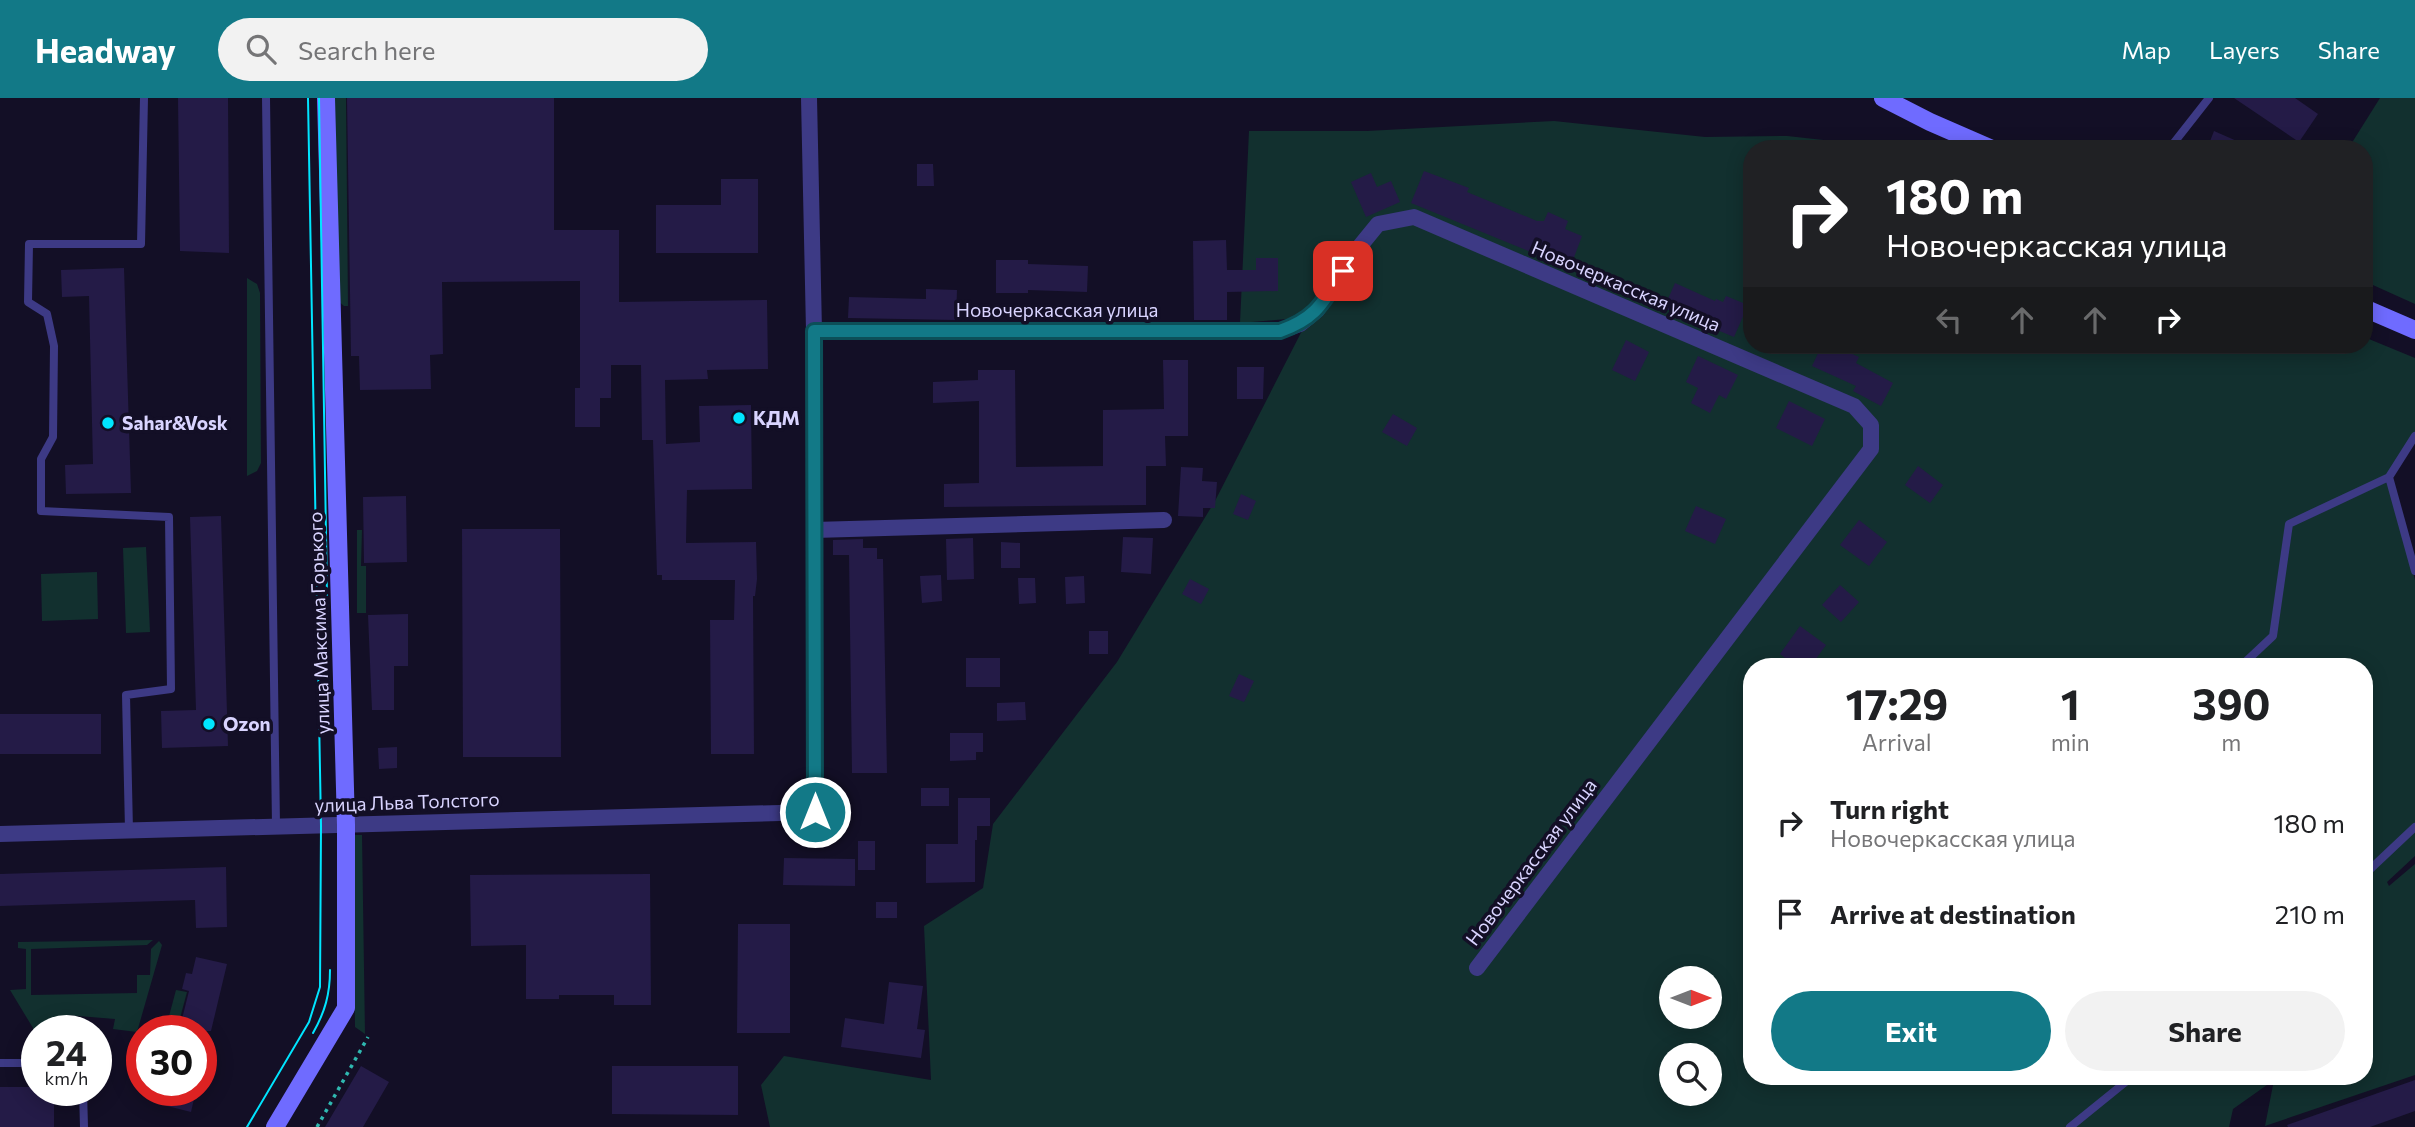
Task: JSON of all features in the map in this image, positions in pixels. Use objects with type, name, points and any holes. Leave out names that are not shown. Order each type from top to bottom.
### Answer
[{"type":"street","name":"улица Максима Горького","points":[[275,1127],[346,1008],[346,825],[326,98]]},
{"type":"street","points":[[809,98],[814,331],[814,530],[1164,520]]},
{"type":"street","points":[[1884,98],[1971,140]]},
{"type":"street","name":"Новочеркасская улица","points":[[814,331],[1280,331],[1300,324],[1317,310],[1356,251],[1378,224],[1414,217],[1854,406],[1871,425],[1871,449],[1477,968]]},
{"type":"street","points":[[2373,312],[2415,330]]},
{"type":"street","name":"улица Льва Толстого","points":[[0,834],[815,812],[814,530]]},
{"type":"lane","points":[[129,830],[126,695],[171,689],[169,517],[41,511],[41,459],[53,437],[54,346],[47,314],[28,302],[29,244],[141,244],[144,98]]},
{"type":"lane","points":[[266,98],[276,826]]},
{"type":"lane","points":[[2176,140],[2209,98]]},
{"type":"lane","points":[[2250,658],[2273,636],[2289,524],[2389,477],[2415,436]]},
{"type":"lane","points":[[2389,477],[2415,571]]},
{"type":"lane","points":[[2373,867],[2415,827]]},
{"type":"lane","points":[[0,1063],[21,1063]]},
{"type":"lane","points":[[2070,1127],[2122,1085]]},
{"type":"lane","points":[[83,1106],[84,1127]]},
{"type":"path","points":[[317,1127],[368,1037]]},
{"type":"green space","points":[[335,98],[346,98],[348,306],[337,300]]},
{"type":"green space","points":[[2380,98],[2415,98],[2415,304],[2373,285],[2373,140],[2354,140]]},
{"type":"green space","points":[[1554,121],[1705,137],[1787,136],[1824,140],[1743,140],[1743,354],[2373,354],[2373,341],[2415,358],[2415,439],[2389,477],[2415,580],[2415,856],[2387,882],[2389,886],[2415,864],[2415,1075],[2265,1126],[2273,1085],[2373,1085],[2373,658],[1743,658],[1743,1085],[2267,1085],[2233,1109],[2229,1127],[770,1127],[761,1085],[784,1056],[931,1080],[924,926],[983,888],[993,824],[1117,662],[1215,501],[1309,317],[1240,323],[1249,131],[1367,131]]},
{"type":"green space","points":[[247,278],[257,284],[260,293],[261,463],[257,471],[247,476]]},
{"type":"green space","points":[[357,530],[362,530],[361,566],[366,566],[366,613],[357,613]]},
{"type":"green space","points":[[146,547],[150,632],[126,633],[123,548]]},
{"type":"green space","points":[[97,572],[98,619],[42,621],[41,574]]},
{"type":"green space","points":[[353,835],[362,835],[365,1034],[355,1027]]},
{"type":"green space","points":[[153,940],[147,945],[31,949],[31,995],[137,993],[137,975],[150,975],[151,949],[159,941],[162,945],[142,1015],[126,1015],[126,1031],[113,1029],[115,1019],[112,1019],[112,1015],[25,1015],[10,990],[26,989],[26,949],[18,948],[18,942]]},
{"type":"green space","points":[[176,990],[187,992],[181,1015],[169,1015]]},
{"type":"building","points":[[178,98],[228,98],[229,253],[180,251]]},
{"type":"building","points":[[347,98],[554,98],[554,230],[619,230],[619,302],[767,300],[768,369],[707,370],[708,379],[665,380],[666,444],[700,442],[699,406],[751,405],[752,489],[687,490],[686,543],[756,542],[757,579],[753,596],[754,754],[711,754],[710,620],[734,620],[735,580],[662,580],[662,575],[657,575],[653,440],[642,440],[641,365],[611,365],[611,398],[600,398],[600,427],[575,427],[575,388],[580,388],[580,281],[442,282],[443,354],[430,355],[431,389],[360,390],[359,356],[351,356]]},
{"type":"building","points":[[2234,98],[2295,98],[2318,114],[2300,140],[2296,140]]},
{"type":"building","points":[[2214,131],[2234,140],[2210,140]]},
{"type":"building","points":[[917,164],[933,164],[934,186],[917,186]]},
{"type":"building","points":[[1424,171],[1469,188],[1467,192],[1537,221],[1544,221],[1548,212],[1568,221],[1565,229],[1582,236],[1570,268],[1411,203]]},
{"type":"building","points":[[1371,173],[1377,187],[1391,181],[1400,202],[1366,217],[1351,182]]},
{"type":"building","points":[[721,179],[758,179],[758,253],[656,253],[656,205],[721,205]]},
{"type":"building","points":[[1226,240],[1227,270],[1256,270],[1256,258],[1278,258],[1278,291],[1227,292],[1227,320],[1194,320],[1193,241]]},
{"type":"building","points":[[996,260],[1088,266],[1087,292],[1028,290],[1028,293],[996,293]]},
{"type":"building","points":[[124,268],[131,493],[66,494],[65,465],[93,464],[89,296],[62,297],[61,270]]},
{"type":"building","points":[[1675,283],[1715,301],[1716,299],[1723,302],[1726,296],[1743,303],[1743,316],[1734,337],[1664,308]]},
{"type":"building","points":[[926,289],[957,290],[956,320],[848,318],[849,297],[926,299]]},
{"type":"building","points":[[1626,340],[1649,352],[1635,381],[1612,370]]},
{"type":"building","points":[[1818,354],[1852,354],[1859,357],[1856,363],[1893,383],[1881,406],[1853,391],[1856,386],[1812,366]]},
{"type":"building","points":[[1698,356],[1738,375],[1726,399],[1719,395],[1710,413],[1691,403],[1698,388],[1686,382]]},
{"type":"building","points":[[1163,360],[1188,360],[1188,436],[1165,436],[1166,466],[1146,466],[1146,505],[944,507],[944,484],[979,483],[979,401],[933,403],[933,382],[978,380],[978,370],[1015,370],[1016,467],[1103,466],[1103,410],[1164,409]]},
{"type":"building","points":[[1237,367],[1264,367],[1263,399],[1237,399]]},
{"type":"building","points":[[1789,401],[1825,419],[1812,446],[1776,428]]},
{"type":"building","points":[[1393,414],[1417,428],[1407,446],[1382,432]]},
{"type":"building","points":[[1918,466],[1943,485],[1930,503],[1905,485]]},
{"type":"building","points":[[1181,467],[1203,468],[1202,481],[1217,482],[1215,508],[1203,508],[1203,517],[1178,516]]},
{"type":"building","points":[[1241,494],[1256,501],[1248,520],[1233,514]]},
{"type":"building","points":[[406,496],[407,562],[364,563],[363,497]]},
{"type":"building","points":[[1696,506],[1726,519],[1715,544],[1685,531]]},
{"type":"building","points":[[221,516],[228,746],[162,748],[161,711],[196,710],[190,517]]},
{"type":"building","points":[[1859,520],[1887,542],[1869,566],[1840,545]]},
{"type":"building","points":[[462,529],[560,529],[561,757],[463,757]]},
{"type":"building","points":[[1123,537],[1153,538],[1151,574],[1121,572]]},
{"type":"building","points":[[973,538],[974,579],[947,580],[946,539]]},
{"type":"building","points":[[863,539],[863,548],[877,548],[877,559],[883,559],[887,773],[852,773],[849,555],[833,555],[833,540]]},
{"type":"building","points":[[1001,542],[1020,543],[1020,568],[1001,568]]},
{"type":"building","points":[[941,575],[942,601],[922,603],[920,576]]},
{"type":"building","points":[[1084,576],[1085,603],[1066,604],[1065,577]]},
{"type":"building","points":[[1018,578],[1035,578],[1036,603],[1019,604]]},
{"type":"building","points":[[1190,579],[1209,589],[1201,604],[1182,594]]},
{"type":"building","points":[[1840,585],[1859,602],[1841,622],[1822,605]]},
{"type":"building","points":[[408,614],[408,666],[394,666],[394,710],[372,710],[368,615]]},
{"type":"building","points":[[1800,626],[1826,645],[1817,658],[1785,658],[1780,654]]},
{"type":"building","points":[[1089,631],[1108,631],[1108,654],[1089,654]]},
{"type":"building","points":[[966,658],[1000,658],[1000,687],[966,687]]},
{"type":"building","points":[[1239,674],[1254,681],[1244,702],[1229,696]]},
{"type":"building","points":[[1025,702],[1026,720],[997,721],[997,703]]},
{"type":"building","points":[[0,714],[101,714],[101,754],[0,754]]},
{"type":"building","points":[[950,733],[983,733],[983,752],[976,752],[976,760],[950,761]]},
{"type":"building","points":[[397,747],[397,768],[379,769],[378,748]]},
{"type":"building","points":[[921,788],[949,788],[949,806],[921,806]]},
{"type":"building","points":[[958,798],[990,798],[990,826],[977,826],[975,882],[926,883],[926,844],[958,844]]},
{"type":"building","points":[[858,841],[875,841],[875,870],[858,870]]},
{"type":"building","points":[[784,858],[855,859],[855,886],[783,885]]},
{"type":"building","points":[[226,867],[227,927],[196,928],[195,900],[0,906],[0,874]]},
{"type":"building","points":[[650,874],[651,1005],[614,1005],[614,995],[559,995],[559,999],[526,999],[526,945],[471,946],[470,875]]},
{"type":"building","points":[[876,902],[897,902],[897,918],[876,918]]},
{"type":"building","points":[[738,924],[790,924],[790,1033],[737,1033]]},
{"type":"building","points":[[196,957],[227,964],[215,1015],[183,1015],[189,991],[182,989],[186,973],[192,974]]},
{"type":"building","points":[[889,982],[923,986],[917,1029],[925,1030],[921,1058],[841,1047],[845,1018],[884,1024]]},
{"type":"building","points":[[361,1066],[389,1082],[363,1127],[325,1127]]},
{"type":"building","points":[[612,1066],[738,1066],[738,1115],[612,1114]]},
{"type":"building","points":[[2415,1080],[2415,1111],[2370,1127],[2287,1125]]},
{"type":"building","points":[[0,1087],[21,1087],[21,1106],[54,1106],[54,1127],[0,1127]]},
{"type":"building","points":[[167,1106],[192,1106],[191,1112]]},
{"type":"tram line","points":[[247,1127],[309,1022],[320,987],[321,826],[308,98]]},
{"type":"tram line","points":[[319,98],[329,722]]},
{"type":"tram line","points":[[313,1033],[326,1003],[330,970]]},
{"type":"place","name":"КДМ","points":[[739,418]]},
{"type":"place","name":"Sahar&Vosk","points":[[108,423]]},
{"type":"place","name":"Ozon","points":[[209,724]]},
{"type":"route","points":[[815,812],[814,331],[1280,331],[1300,324],[1317,310],[1343,271]]}]
